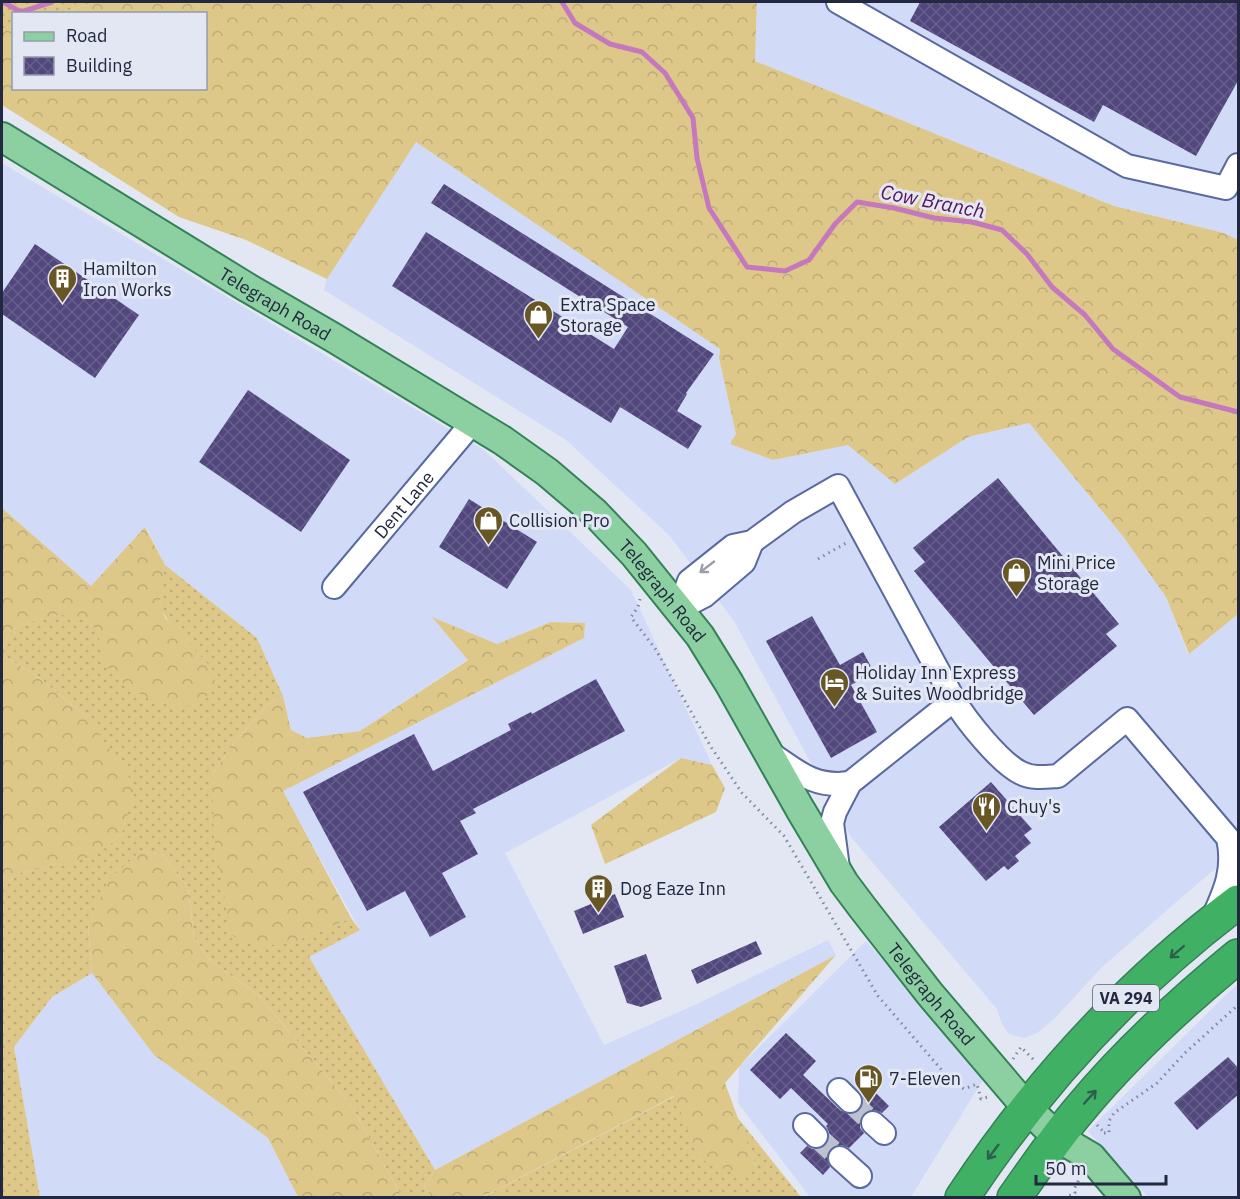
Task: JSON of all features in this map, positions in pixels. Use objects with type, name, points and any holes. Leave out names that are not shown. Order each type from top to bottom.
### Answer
[{"type":"highway","name":"VA 294","points":[[962,1197],[990,1156],[1064,1062],[1122,1002],[1211,923],[1239,902]]},
{"type":"highway","name":"VA 294","points":[[1014,1197],[1081,1107],[1125,1059],[1192,994],[1239,956]]},
{"type":"main road","name":"Telegraph Road","points":[[2,137],[248,288],[473,422],[547,472],[595,513],[634,554],[706,645],[840,876],[862,907],[1027,1108],[1057,1137],[1091,1157],[1126,1197]]},
{"type":"street","points":[[838,2],[1127,166],[1226,188],[1239,165]]},
{"type":"street","name":"Dent Lane","points":[[334,587],[473,422]]},
{"type":"street","points":[[679,609],[689,581],[733,546],[752,542],[793,512],[838,486],[954,700],[963,714],[1006,763],[1020,773],[1032,777],[1058,776],[1127,719],[1233,839],[1231,868],[1211,923]]},
{"type":"street","points":[[840,876],[832,823],[850,783],[954,700]]},
{"type":"street","points":[[768,752],[816,782],[836,785],[850,783]]},
{"type":"street","points":[[840,1158],[860,1176]]},
{"type":"path","points":[[818,559],[864,533]]},
{"type":"path","points":[[636,592],[640,603],[631,617],[656,650],[711,747],[746,797],[784,836],[878,996],[952,1082],[964,1089],[978,1084],[981,1099],[987,1098]]},
{"type":"path","points":[[1104,1132],[1108,1133],[1114,1113],[1157,1083],[1186,1052],[1239,1005]]},
{"type":"path","points":[[1064,1197],[1075,1193],[1074,1189]]},
{"type":"shaded area","points":[[757,2],[1238,2],[1238,240],[1224,233],[1114,206],[755,61]]},
{"type":"shaded area","points":[[416,141],[720,349],[719,358],[736,434],[730,444],[773,460],[848,444],[895,484],[968,437],[1029,423],[1122,535],[1166,597],[1188,654],[1238,614],[1238,854],[1210,873],[1101,968],[1055,1018],[1037,1033],[1024,1038],[1009,1034],[1002,1024],[997,1009],[851,837],[734,621],[669,535],[566,440],[324,290],[327,279]]},
{"type":"shaded area","points":[[2,163],[484,450],[631,590],[712,765],[681,758],[505,853],[604,1045],[697,1004],[828,940],[836,955],[435,1170],[309,957],[360,930],[282,791],[584,638],[585,623],[551,622],[497,644],[433,618],[468,659],[360,731],[307,738],[291,730],[283,696],[257,638],[165,565],[146,527],[91,586],[2,508]]},
{"type":"shaded area","points":[[866,941],[984,1078],[911,1197],[810,1197],[738,1103],[739,1067]]},
{"type":"shaded area","points":[[92,973],[154,1055],[268,1138],[298,1197],[40,1197],[14,1047],[52,997]]},
{"type":"shaded area","points":[[1238,985],[1238,1197],[1148,1197],[1088,1131]]},
{"type":"green space","points":[[2,2],[96,2],[63,12],[12,12],[12,26],[2,29]]},
{"type":"green space","points":[[96,2],[757,2],[755,61],[1114,206],[1224,233],[1238,240],[1238,614],[1189,654],[1166,597],[1122,535],[1029,423],[968,437],[895,484],[848,445],[773,460],[730,444],[736,434],[719,358],[720,349],[416,142],[327,279],[246,240],[179,217],[2,105],[2,29],[12,26],[12,90],[207,90],[207,12],[63,12]]},
{"type":"green space","points":[[2,508],[91,586],[145,527],[165,565],[160,600],[165,618],[216,675],[213,686],[206,697],[192,705],[182,707],[159,702],[135,691],[108,668],[94,629],[81,619],[72,616],[46,617],[11,630],[2,650]]},
{"type":"green space","points":[[165,565],[257,638],[283,696],[266,706],[233,744],[212,775],[293,942],[351,918],[360,930],[309,957],[435,1170],[424,1186],[432,1197],[402,1197],[351,1105],[259,996],[210,960],[194,937],[188,888],[163,855],[140,851],[88,925],[92,973],[52,997],[14,1047],[40,1197],[2,1197],[2,887],[22,872],[96,855],[122,834],[87,717],[38,677],[2,655],[2,650],[11,630],[55,615],[74,616],[83,619],[98,631],[102,647],[216,675],[174,629],[162,609],[160,595]]},
{"type":"green space","points":[[432,617],[497,644],[551,622],[585,623],[584,638],[283,791],[351,918],[294,942],[258,947],[231,935],[214,837],[212,775],[233,744],[266,706],[283,696],[291,730],[307,738],[360,731],[468,660]]},
{"type":"green space","points":[[2,655],[38,677],[87,717],[135,786],[122,834],[96,856],[22,872],[2,887]]},
{"type":"green space","points":[[681,758],[712,765],[725,788],[716,812],[605,864],[591,825]]},
{"type":"green space","points":[[140,851],[163,855],[188,888],[194,937],[210,960],[259,996],[351,1105],[402,1197],[298,1197],[268,1138],[154,1055],[92,973],[88,925],[108,881]]},
{"type":"green space","points":[[836,955],[725,1083],[755,1165],[741,1176],[700,1159],[674,1096],[495,1191],[479,1197],[432,1197],[424,1186],[435,1170]]},
{"type":"green space","points":[[675,1096],[700,1159],[755,1165],[737,1117],[801,1197],[479,1198],[495,1191]]},
{"type":"building","points":[[920,2],[1239,2],[1239,79],[1196,156],[1103,105],[1094,122],[910,21]]},
{"type":"building","name":"Extra Space Storage","points":[[444,184],[714,354],[686,393],[677,411],[702,426],[688,449],[620,407],[611,423],[392,286],[426,232],[614,349],[628,327],[431,203]]},
{"type":"building","name":"Hamilton Iron Works","points":[[35,244],[139,315],[95,378],[2,314],[2,293]]},
{"type":"building","points":[[248,390],[350,460],[301,532],[199,462]]},
{"type":"building","name":"Mini Price Storage","points":[[998,478],[1119,624],[1106,634],[1117,646],[1034,715],[914,571],[925,562],[913,548]]},
{"type":"building","name":"Collision Pro","points":[[469,499],[537,542],[507,589],[439,547]]},
{"type":"building","name":"Holiday Inn Express & Suites Woodbridge","points":[[812,616],[840,665],[863,652],[874,672],[851,685],[877,732],[831,758],[766,641]]},
{"type":"building","points":[[596,679],[625,731],[473,809],[476,813],[460,821],[478,854],[442,873],[466,917],[430,937],[405,891],[367,911],[303,792],[414,734],[433,771],[511,730],[508,724],[531,712],[532,714]]},
{"type":"building","name":"Chuy's","points":[[991,782],[1032,829],[1024,835],[1031,843],[1015,856],[1019,861],[1008,870],[1004,866],[986,881],[939,827]]},
{"type":"building","name":"Dog Eaze Inn","points":[[615,894],[624,917],[583,934],[574,911]]},
{"type":"building","points":[[756,941],[762,954],[697,984],[691,970]]},
{"type":"building","points":[[646,954],[662,999],[641,1007],[627,1003],[614,966]]},
{"type":"building","name":"7-Eleven","points":[[786,1033],[816,1061],[803,1075],[841,1111],[853,1114],[860,1110],[863,1098],[860,1092],[867,1084],[889,1106],[882,1113],[869,1110],[863,1114],[860,1128],[864,1133],[849,1148],[836,1145],[830,1149],[827,1156],[830,1167],[823,1175],[800,1153],[807,1146],[819,1149],[826,1145],[829,1139],[826,1126],[828,1124],[791,1088],[780,1099],[750,1070]]},
{"type":"building","points":[[1228,1057],[1239,1069],[1239,1094],[1197,1130],[1174,1103]]},
{"type":"waterway","name":"Cow Branch","points":[[3,2],[21,12],[52,2]]},
{"type":"waterway","name":"Cow Branch","points":[[562,2],[575,23],[610,44],[642,52],[665,73],[693,118],[697,158],[709,208],[747,267],[785,271],[809,260],[835,224],[857,202],[934,218],[972,222],[1002,230],[1027,254],[1052,287],[1085,315],[1113,349],[1180,397],[1238,412]]},
{"type":"tunnel","points":[[850,1101],[873,1123]]},
{"type":"tunnel","points":[[816,1136],[840,1158]]},
{"type":"place","name":"Hamilton Iron Works","points":[[62,304]]},
{"type":"place","name":"Extra Space Storage","points":[[539,340]]},
{"type":"place","name":"Collision Pro","points":[[488,546]]},
{"type":"place","name":"Mini Price Storage","points":[[1016,598]]},
{"type":"place","name":"Holiday Inn Express & Suites Woodbridge","points":[[834,708]]},
{"type":"place","name":"Chuy's","points":[[986,832]]},
{"type":"place","name":"Dog Eaze Inn","points":[[599,914]]},
{"type":"place","name":"7-Eleven","points":[[868,1104]]}]
